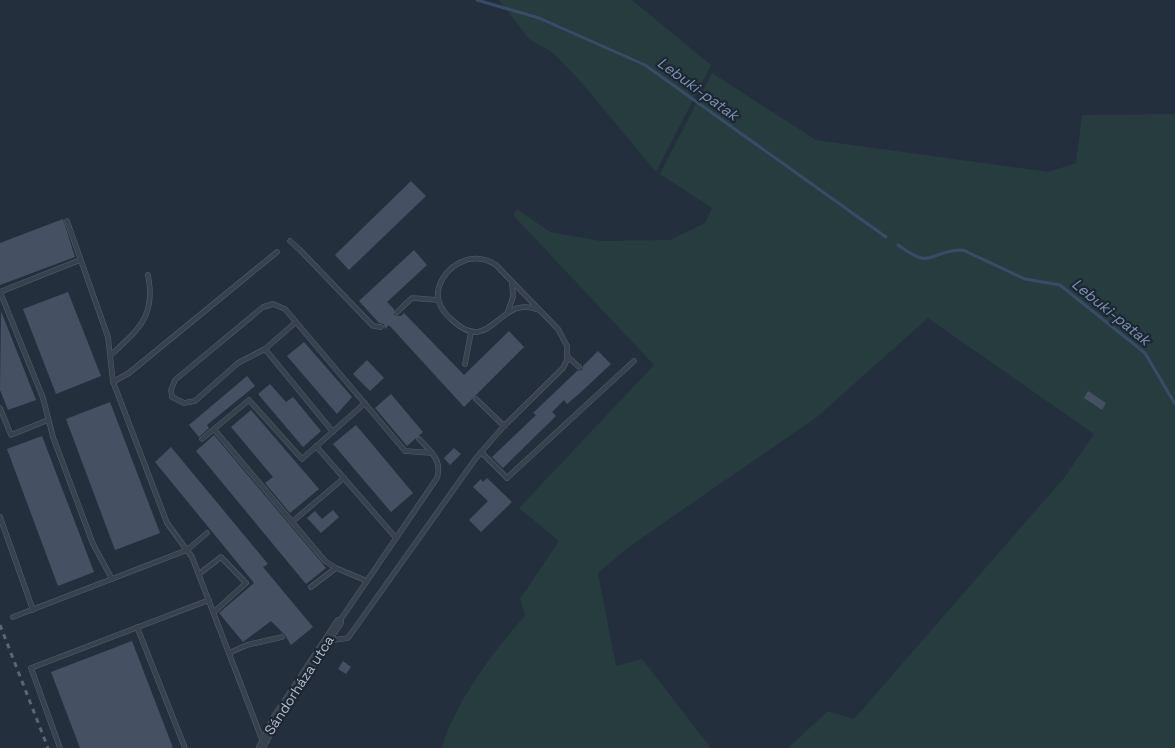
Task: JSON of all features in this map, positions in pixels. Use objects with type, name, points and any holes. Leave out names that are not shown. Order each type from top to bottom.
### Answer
[{"type":"street","name":"Sándorháza utca","points":[[262,745],[275,719],[339,622]]},
{"type":"lane","points":[[67,221],[108,337],[113,382],[163,514],[170,529],[187,550],[199,574],[262,745]]},
{"type":"lane","points":[[290,241],[373,326],[381,327]]},
{"type":"lane","points":[[113,382],[129,373],[277,252]]},
{"type":"lane","points":[[539,310],[523,306],[507,312],[488,330],[471,332],[459,328],[448,316],[438,300],[439,288],[444,277],[458,263],[465,259],[490,260],[539,310],[563,336],[568,356],[579,366]]},
{"type":"lane","points":[[80,260],[0,292],[43,398],[52,437],[93,544],[112,579]]},
{"type":"lane","points":[[111,355],[137,331],[146,317],[151,298],[148,275]]},
{"type":"lane","points":[[507,312],[513,297],[511,281]]},
{"type":"lane","points":[[397,312],[412,298],[438,300]]},
{"type":"lane","points":[[296,322],[265,349],[238,363],[192,403],[179,402],[172,396],[171,390],[175,380],[266,305],[280,306],[296,322],[405,451],[432,453]]},
{"type":"lane","points":[[465,364],[471,332]]},
{"type":"lane","points":[[265,349],[332,432]]},
{"type":"lane","points":[[327,641],[348,638],[481,452],[504,426],[558,374],[568,356]]},
{"type":"lane","points":[[481,452],[507,478],[634,361]]},
{"type":"lane","points":[[476,399],[504,426]]},
{"type":"lane","points":[[202,439],[249,400],[302,459],[365,403]]},
{"type":"lane","points":[[0,408],[11,435],[48,420]]},
{"type":"lane","points":[[214,429],[325,561],[336,568],[367,580]]},
{"type":"lane","points":[[339,622],[437,478],[438,465],[432,453],[419,439]]},
{"type":"lane","points":[[316,446],[396,538]]},
{"type":"lane","points":[[292,522],[344,478]]},
{"type":"lane","points":[[0,518],[33,610]]},
{"type":"lane","points":[[14,617],[187,550],[207,533]]},
{"type":"lane","points":[[199,574],[221,557],[246,583],[214,612]]},
{"type":"lane","points":[[311,587],[336,568]]},
{"type":"lane","points":[[60,748],[31,668],[209,600]]},
{"type":"lane","points":[[137,628],[185,748]]},
{"type":"lane","points":[[229,652],[246,645],[282,637]]},
{"type":"green space","points":[[499,0],[632,0],[711,65],[656,172],[581,82],[552,52],[529,39]]},
{"type":"green space","points":[[712,73],[816,140],[1048,172],[1076,163],[1082,115],[1175,114],[1175,748],[788,748],[828,711],[854,719],[1064,478],[1094,434],[928,318],[817,417],[630,546],[598,573],[616,666],[642,659],[711,748],[442,748],[455,714],[476,678],[525,616],[520,599],[559,541],[519,508],[654,365],[513,215],[517,209],[550,232],[601,241],[670,240],[705,223],[712,208],[660,174]]},
{"type":"building","points":[[411,181],[426,196],[349,270],[335,255]]},
{"type":"building","points":[[63,219],[75,257],[0,285],[0,243]]},
{"type":"building","points":[[414,250],[427,265],[387,302],[394,309],[394,315],[401,316],[404,313],[464,375],[509,331],[524,347],[464,407],[389,325],[385,329],[384,324],[379,323],[359,301]]},
{"type":"building","points":[[68,292],[101,376],[56,394],[23,309]]},
{"type":"building","points":[[1,311],[36,400],[8,410],[0,390]]},
{"type":"building","points":[[304,342],[352,397],[337,414],[287,356]]},
{"type":"building","points":[[598,351],[611,364],[567,404],[564,400],[552,412],[556,416],[503,468],[492,457],[536,415],[533,413],[577,371],[582,370],[583,366]]},
{"type":"building","points":[[367,360],[384,378],[370,391],[353,374]]},
{"type":"building","points":[[247,376],[255,386],[207,425],[209,428],[199,437],[189,425]]},
{"type":"building","points":[[270,384],[286,402],[293,397],[321,431],[303,447],[258,394]]},
{"type":"building","points":[[1088,391],[1106,403],[1102,410],[1084,398]]},
{"type":"building","points":[[391,394],[423,432],[407,446],[375,408]]},
{"type":"building","points":[[110,402],[160,533],[115,550],[66,419]]},
{"type":"building","points":[[251,410],[319,489],[290,513],[265,483],[273,477],[231,427]]},
{"type":"building","points":[[356,425],[413,493],[391,512],[333,444]]},
{"type":"building","points":[[214,435],[326,568],[306,584],[196,451]]},
{"type":"building","points":[[42,436],[94,572],[58,586],[7,449]]},
{"type":"building","points":[[171,447],[268,564],[263,567],[313,627],[291,645],[285,635],[271,621],[243,642],[219,613],[254,583],[155,462]]},
{"type":"building","points":[[454,448],[461,454],[450,465],[444,458]]},
{"type":"building","points":[[487,478],[512,502],[481,532],[469,520],[488,501],[473,487],[481,479],[483,482]]},
{"type":"building","points":[[333,510],[339,517],[321,533],[307,518],[315,511],[322,519]]},
{"type":"building","points":[[132,641],[173,748],[80,748],[51,672]]},
{"type":"building","points":[[343,661],[351,667],[346,674],[338,669]]},
{"type":"waterway","name":"Lebuki-patak","points":[[477,0],[539,18],[645,65],[886,237]]},
{"type":"waterway","name":"Lebuki-patak","points":[[898,245],[910,253],[925,258],[963,250],[1025,279],[1060,285],[1145,353],[1175,404]]},
{"type":"railway","points":[[0,625],[48,748]]}]
